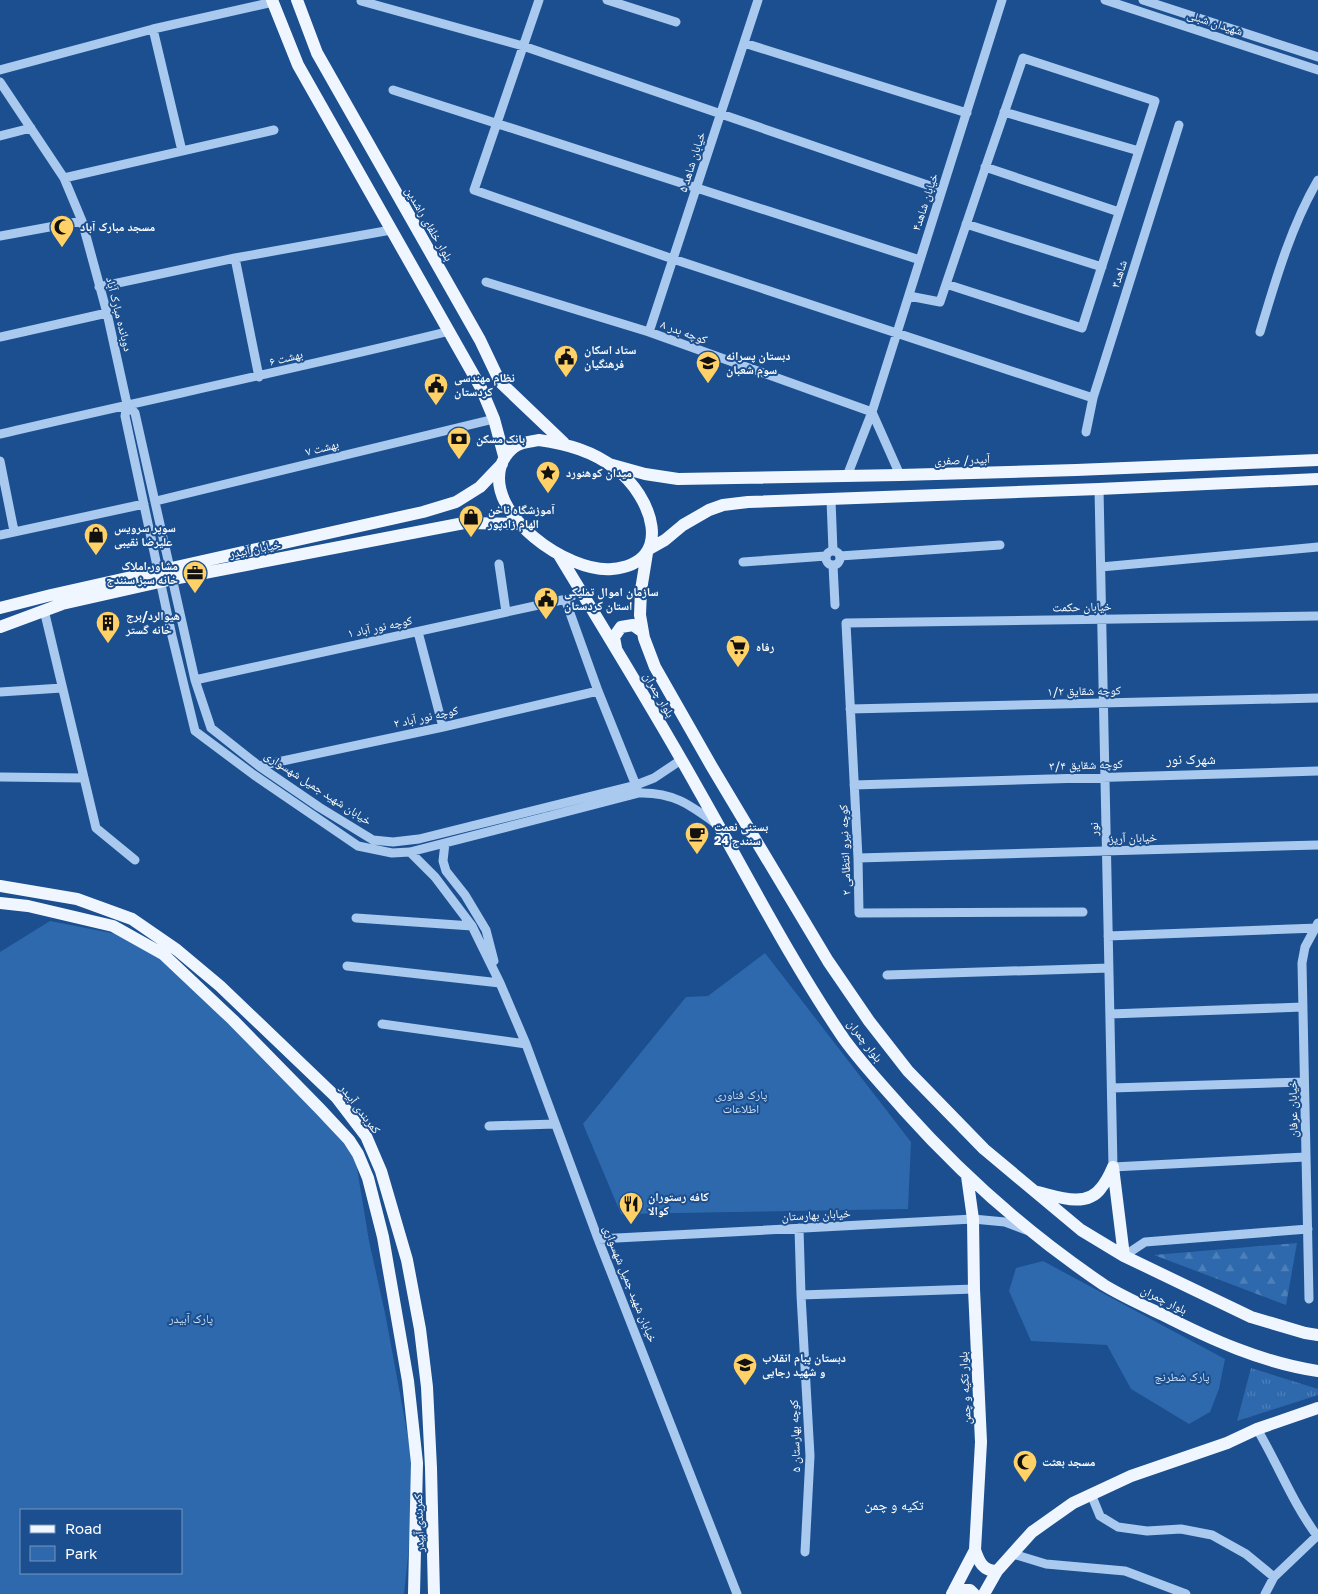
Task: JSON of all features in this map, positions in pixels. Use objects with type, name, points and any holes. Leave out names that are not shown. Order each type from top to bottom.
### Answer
[{"type":"main road","name":"بلوار خلفای راشدین","points":[[297,0],[317,53],[480,340],[500,382],[564,443]]},
{"type":"main road","points":[[273,1],[298,65],[482,388],[486,394],[494,394],[500,389],[500,382]]},
{"type":"main road","points":[[482,388],[494,419],[503,460],[499,474],[502,495],[514,517],[535,538],[559,555],[586,566],[611,569],[632,564],[692,519],[723,505],[748,502],[1318,479]]},
{"type":"main road","points":[[503,460],[519,444],[539,440],[564,443],[592,454],[617,469],[637,491],[650,513],[652,535],[648,551]]},
{"type":"main road","name":"خیابان آبیدر","points":[[0,627],[62,604],[165,575],[423,512],[456,502],[480,487],[503,460]]},
{"type":"main road","name":"آبیدر/ صفری","points":[[609,464],[645,474],[678,479],[900,475],[1318,460]]},
{"type":"main road","name":"خیابان آبیدر","points":[[0,608],[165,575],[464,523],[521,524]]},
{"type":"main road","name":"بلوار چمران","points":[[648,551],[640,615],[643,632],[656,667],[712,767],[828,961],[869,1021],[908,1071],[984,1149],[1081,1230],[1124,1256],[1251,1317],[1318,1335]]},
{"type":"main road","name":"بلوار چمران","points":[[559,555],[616,648],[803,974],[846,1041],[920,1128],[979,1188],[1034,1233],[1106,1286],[1177,1322],[1233,1347],[1298,1368],[1318,1371]]},
{"type":"main road","points":[[616,648],[614,637],[621,627],[633,625],[643,632]]},
{"type":"main road","name":"کمربندی آبیدر","points":[[0,886],[77,899],[132,919],[147,929],[177,950],[220,986],[336,1098],[366,1136],[380,1171],[407,1260],[420,1329],[429,1423],[434,1534],[434,1594]]},
{"type":"main road","name":"کمربندی آبیدر","points":[[0,903],[28,906],[113,926],[163,954],[233,1020],[320,1109],[349,1140],[358,1154],[368,1178],[383,1237],[408,1381],[417,1463],[414,1594]]},
{"type":"main road","points":[[1032,1191],[1066,1200],[1091,1198],[1101,1189],[1113,1167]]},
{"type":"main road","points":[[1113,1167],[1124,1256]]},
{"type":"main road","name":"بلوار تکیه و چمن","points":[[953,1592],[975,1550],[982,1442],[974,1289],[974,1219],[967,1176]]},
{"type":"main road","points":[[984,1594],[997,1572],[1032,1532],[1073,1503],[1131,1476],[1227,1443],[1257,1429],[1318,1408]]},
{"type":"main road","points":[[975,1550],[980,1564],[987,1570],[997,1572]]},
{"type":"main road","points":[[953,1592],[962,1589],[970,1590],[974,1594]]},
{"type":"street","points":[[539,0],[474,190],[674,259],[1094,398]]},
{"type":"street","points":[[607,0],[676,22]]},
{"type":"street","name":"خیابان شاهد ۵","points":[[650,332],[758,0]]},
{"type":"street","name":"خیابان شاهد۴","points":[[847,476],[872,412],[1002,0]]},
{"type":"street","name":"شهیدان شبلی","points":[[1105,0],[1318,70]]},
{"type":"street","name":"شهیدان شبلی","points":[[1143,0],[1318,57]]},
{"type":"street","points":[[1171,9],[1174,0]]},
{"type":"street","points":[[0,70],[153,29],[273,1]]},
{"type":"street","points":[[360,1],[523,46],[942,190]]},
{"type":"street","points":[[153,29],[182,151]]},
{"type":"street","points":[[744,43],[967,113]]},
{"type":"street","points":[[909,296],[940,302],[946,284],[966,224],[986,168],[1004,112],[1023,58],[1155,101],[1082,328],[946,284]]},
{"type":"street","name":"دوبانده مبارک آباد","points":[[0,82],[64,178],[82,221],[107,313],[127,404],[135,414],[156,501],[165,575]]},
{"type":"street","points":[[393,90],[920,260]]},
{"type":"street","points":[[1004,112],[1139,151]]},
{"type":"street","name":"شاهد۳","points":[[1086,432],[1094,398],[1179,125]]},
{"type":"street","points":[[0,136],[31,128]]},
{"type":"street","points":[[64,178],[274,130]]},
{"type":"street","points":[[986,168],[1120,212]]},
{"type":"street","points":[[1260,332],[1279,269],[1318,180]]},
{"type":"street","points":[[0,236],[82,221]]},
{"type":"street","points":[[966,224],[1102,267]]},
{"type":"street","points":[[99,287],[235,258],[392,230]]},
{"type":"street","points":[[235,258],[259,377]]},
{"type":"street","name":"کوچه بدر ۸","points":[[486,282],[650,332],[872,412]]},
{"type":"street","points":[[0,337],[107,313]]},
{"type":"street","name":"بهشت ۶","points":[[0,434],[127,404],[259,377],[450,331]]},
{"type":"street","points":[[127,404],[125,416],[144,504],[165,575]]},
{"type":"street","points":[[872,412],[900,475]]},
{"type":"street","name":"بهشت ۷","points":[[156,501],[494,419]]},
{"type":"street","points":[[0,461],[14,531]]},
{"type":"street","name":"نور","points":[[1099,489],[1113,1167]]},
{"type":"street","points":[[831,500],[833,554],[838,562],[833,565],[835,605]]},
{"type":"street","points":[[0,535],[144,504]]},
{"type":"street","points":[[743,562],[833,554],[1000,545]]},
{"type":"street","points":[[1101,567],[1318,547]]},
{"type":"street","points":[[499,564],[506,612]]},
{"type":"street","name":"خیابان شهید جمیل شهسواری","points":[[165,575],[195,680],[211,728],[259,766],[319,807],[373,840],[393,842],[419,839],[638,789],[688,803],[720,827]]},
{"type":"street","name":"خیابان شهید جمیل شهسواری","points":[[165,575],[172,636],[195,731],[254,775],[358,846],[392,853],[410,852],[445,843],[638,789],[681,760]]},
{"type":"street","name":"کوچه نور آباد ۱","points":[[195,680],[568,599],[598,691]]},
{"type":"street","points":[[44,610],[96,828],[135,860]]},
{"type":"street","name":"خیابان حکمت","points":[[846,623],[1318,616]]},
{"type":"street","name":"کوچه نیرو انتظامی ۲","points":[[846,623],[859,913],[1083,912]]},
{"type":"street","points":[[418,632],[443,727]]},
{"type":"street","points":[[0,692],[62,688]]},
{"type":"street","points":[[598,691],[638,789]]},
{"type":"street","name":"کوچه نور آباد ۲","points":[[259,766],[443,727],[598,691]]},
{"type":"street","name":"کوچه شقایق ۱/۲","points":[[850,708],[1318,698]]},
{"type":"street","name":"کوچه شقایق ۳/۴","points":[[854,785],[1318,771]]},
{"type":"street","points":[[0,777],[84,778]]},
{"type":"street","name":"خیابان شهید جمیل شهسواری","points":[[445,843],[443,860],[446,871],[465,895],[486,930],[500,983]]},
{"type":"street","name":"خیابان آریز","points":[[858,858],[1318,845]]},
{"type":"street","name":"خیابان شهید جمیل شهسواری","points":[[410,852],[435,877],[472,926],[500,983],[526,1044],[598,1239],[737,1594]]},
{"type":"street","points":[[356,918],[472,926]]},
{"type":"street","points":[[1108,936],[1317,926]]},
{"type":"street","name":"خیابان عرفان","points":[[1309,1299],[1302,963],[1305,946],[1317,926]]},
{"type":"street","points":[[347,966],[500,983]]},
{"type":"street","points":[[887,975],[1109,968]]},
{"type":"street","points":[[1110,1014],[1303,1007]]},
{"type":"street","points":[[382,1024],[526,1044]]},
{"type":"street","points":[[1112,1088],[1304,1082]]},
{"type":"street","points":[[489,1126],[555,1124]]},
{"type":"street","points":[[1113,1167],[1306,1157]]},
{"type":"street","name":"خیابان بهارستان","points":[[598,1239],[974,1219],[1005,1222],[1034,1233]]},
{"type":"street","name":"کوچه بهارستان ۵","points":[[799,1228],[810,1456],[805,1552]]},
{"type":"street","points":[[1124,1256],[1145,1242],[1308,1229]]},
{"type":"street","points":[[801,1295],[974,1289]]},
{"type":"street","points":[[1257,1429],[1272,1454],[1294,1500],[1318,1537],[1274,1577],[1265,1594]]},
{"type":"street","points":[[1091,1494],[1100,1516],[1118,1527],[1147,1531],[1181,1529],[1212,1535],[1246,1554],[1274,1577]]},
{"type":"street","points":[[1013,1554],[1046,1564],[1125,1570],[1186,1594]]},
{"type":"green space","name":"پارک آبیدر","points":[[50,921],[142,939],[275,1067],[355,1156],[369,1241],[385,1313],[416,1480],[404,1594],[0,1594],[0,952]]},
{"type":"green space","name":"پارک فناوری اطلاعات","points":[[765,953],[911,1142],[908,1209],[621,1214],[583,1124],[686,997],[708,996]]},
{"type":"green space","points":[[1297,1243],[1286,1305],[1154,1255]]},
{"type":"green space","name":"پارک شطرنج","points":[[1043,1261],[1225,1359],[1219,1389],[1210,1412],[1189,1424],[1131,1389],[1107,1345],[1031,1341],[1009,1291],[1016,1268]]},
{"type":"green space","points":[[1251,1368],[1318,1389],[1318,1395],[1237,1421]]},
{"type":"place","name":"مسجد مبارک آباد","points":[[62,248]]},
{"type":"place","name":"ستاد اسکان فرهنگیان","points":[[566,378]]},
{"type":"place","name":"دبستان پسرانه سوم شعبان","points":[[708,384]]},
{"type":"place","name":"نظام مهندسی کردستان","points":[[436,406]]},
{"type":"place","name":"بانک مسکن","points":[[459,460]]},
{"type":"place","name":"میدان کوهنورد","points":[[548,494]]},
{"type":"place","name":"آموزشگاه ناخن الهام زادپور","points":[[471,538]]},
{"type":"place","name":"سوپر سرویس علیرضا نقیبی","points":[[96,556]]},
{"type":"place","name":"مشاور املاک خانه سبز سنندج","points":[[195,594]]},
{"type":"place","name":"سازمان اموال تملیکی استان کردستان","points":[[546,620]]},
{"type":"place","name":"هیوالرد/برج خانه گستر","points":[[108,644]]},
{"type":"place","name":"رفاه","points":[[738,668]]},
{"type":"place","name":"بستنی نعمت سنندج 24","points":[[697,855]]},
{"type":"place","name":"کافه رستوران کوالا","points":[[631,1225]]},
{"type":"place","name":"دبستان پبام انقلاب و شهید رجایی","points":[[745,1386]]},
{"type":"place","name":"مسجد بعثت","points":[[1025,1483]]},
{"type":"district","name":"شهرک نور","points":[[1191,759]]},
{"type":"district","name":"تکیه و چمن","points":[[894,1505]]}]
